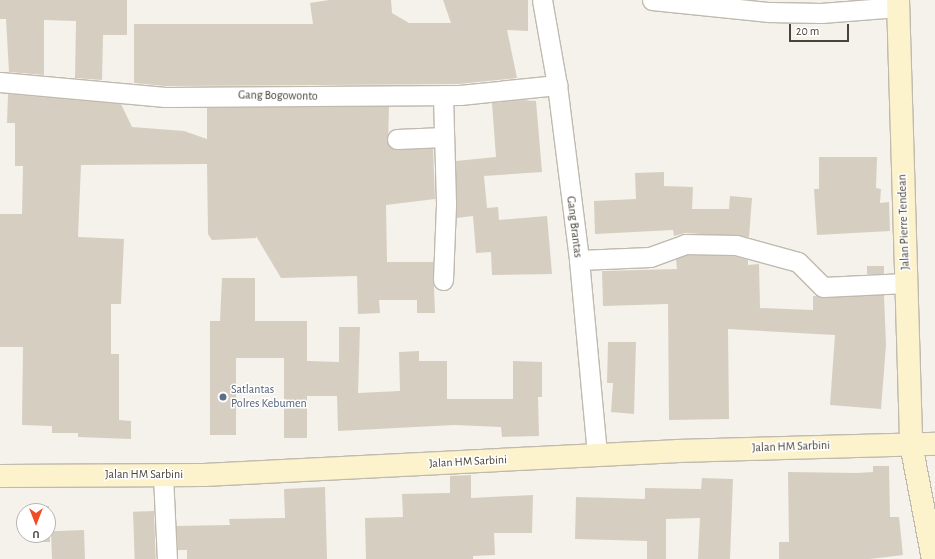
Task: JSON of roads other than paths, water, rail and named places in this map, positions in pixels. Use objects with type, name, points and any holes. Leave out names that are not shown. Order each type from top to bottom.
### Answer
[{"type":"main road","name":"Jalan Pierre Tendean","points":[[898,4],[911,444],[933,559]]},
{"type":"main road","name":"Jalan HM Sarbini","points":[[0,476],[163,475],[597,455],[935,444]]},
{"type":"street","name":"Gang Brantas","points":[[542,0],[557,85],[579,260],[597,455]]},
{"type":"street","points":[[652,0],[769,12],[821,13],[898,4]]},
{"type":"street","name":"Gang Bogowonto","points":[[0,82],[165,97],[443,96],[557,85]]},
{"type":"street","points":[[443,96],[446,231],[443,280]]},
{"type":"street","points":[[397,138],[444,136]]},
{"type":"street","points":[[579,260],[650,257],[686,244],[736,244],[798,262],[823,287],[906,283]]},
{"type":"street","points":[[163,475],[167,559]]},
{"type":"place","name":"Satlantas Polres Kebumen","points":[[223,397]]}]
